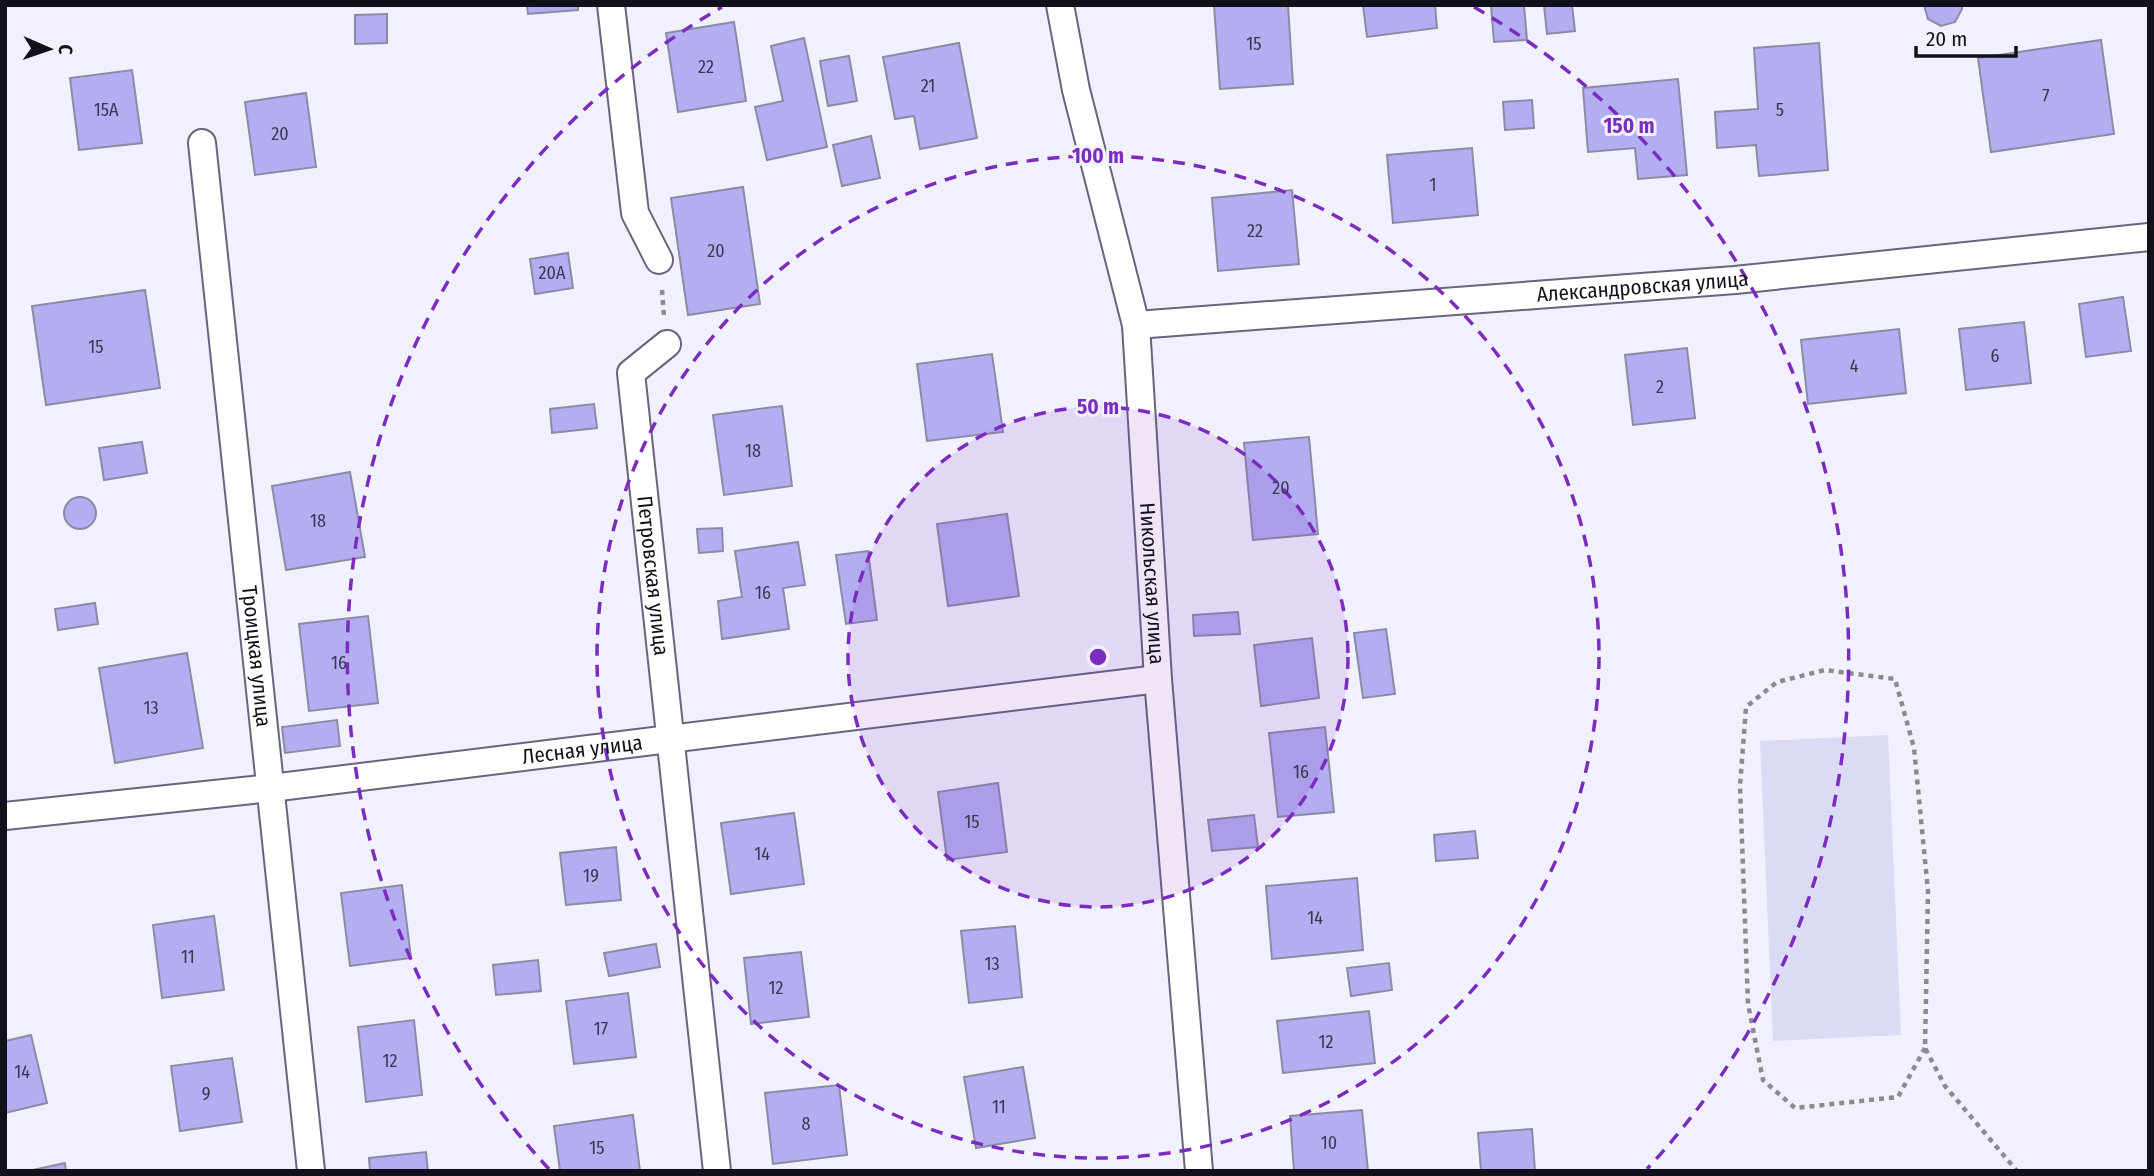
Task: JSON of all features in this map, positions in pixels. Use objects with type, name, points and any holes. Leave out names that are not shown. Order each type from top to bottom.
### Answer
[{"type":"street","points":[[611,5],[635,213],[659,260]]},
{"type":"street","name":"Никольская улица","points":[[1060,5],[1076,90],[1136,325],[1158,679],[1199,1171]]},
{"type":"street","name":"Троицкая улица","points":[[202,144],[311,1171]]},
{"type":"street","name":"Александровская улица","points":[[1136,325],[1735,280],[2149,237]]},
{"type":"street","name":"Петровская улица","points":[[667,344],[631,373],[717,1171]]},
{"type":"street","name":"Лесная улица","points":[[5,816],[271,788],[1158,679]]},
{"type":"path","points":[[659,260],[667,344]]},
{"type":"path","points":[[1925,1048],[1899,1097],[1796,1108],[1763,1080],[1748,1004],[1740,786],[1746,707],[1777,682],[1825,670],[1895,679],[1914,748],[1928,891],[1925,1048],[1945,1086],[2017,1171]]},
{"type":"shaded area","points":[[1888,735],[1901,1035],[1773,1041],[1760,741]]},
{"type":"building","points":[[527,5],[578,5],[578,10],[528,14]]},
{"type":"building","points":[[1214,5],[1288,5],[1293,84],[1220,89]]},
{"type":"building","points":[[1363,5],[1435,5],[1437,28],[1367,37]]},
{"type":"building","points":[[1491,5],[1524,5],[1527,40],[1494,42]]},
{"type":"building","points":[[1544,5],[1572,5],[1575,31],[1547,34]]},
{"type":"building","points":[[1924,5],[1962,5],[1962,9],[1955,22],[1941,26],[1928,19]]},
{"type":"building","points":[[387,14],[387,43],[355,44],[355,15]]},
{"type":"building","points":[[734,22],[746,101],[678,112],[666,33]]},
{"type":"building","points":[[804,38],[827,147],[767,160],[755,107],[783,101],[771,46]]},
{"type":"building","points":[[2101,40],[2114,134],[1991,152],[1978,58]]},
{"type":"building","points":[[959,43],[977,138],[920,149],[914,116],[895,119],[883,57]]},
{"type":"building","points":[[1819,43],[1828,170],[1759,176],[1756,145],[1717,148],[1715,112],[1758,109],[1754,48]]},
{"type":"building","points":[[849,56],[857,101],[828,106],[820,61]]},
{"type":"building","points":[[132,70],[142,143],[79,150],[70,78]]},
{"type":"building","points":[[1678,79],[1687,175],[1638,179],[1635,148],[1588,152],[1583,88]]},
{"type":"building","points":[[306,93],[316,167],[255,175],[245,102]]},
{"type":"building","points":[[1532,100],[1534,128],[1505,130],[1503,102]]},
{"type":"building","points":[[871,136],[880,178],[842,186],[833,145]]},
{"type":"building","points":[[1472,148],[1478,215],[1393,223],[1387,155]]},
{"type":"building","points":[[743,187],[760,304],[688,315],[671,198]]},
{"type":"building","points":[[1292,190],[1299,264],[1218,271],[1212,198]]},
{"type":"building","points":[[568,253],[573,288],[535,294],[530,259]]},
{"type":"building","points":[[145,290],[160,388],[46,405],[32,306]]},
{"type":"building","points":[[2123,297],[2131,351],[2086,357],[2079,304]]},
{"type":"building","points":[[2024,322],[2031,383],[1966,390],[1959,329]]},
{"type":"building","points":[[1899,329],[1906,393],[1808,404],[1801,340]]},
{"type":"building","points":[[1687,348],[1695,418],[1633,425],[1625,355]]},
{"type":"building","points":[[992,354],[1003,432],[927,441],[917,364]]},
{"type":"building","points":[[594,404],[597,428],[552,433],[550,409]]},
{"type":"building","points":[[782,406],[792,486],[724,495],[713,415]]},
{"type":"building","points":[[1309,437],[1318,534],[1253,540],[1244,443]]},
{"type":"building","points":[[142,442],[147,473],[104,480],[99,448]]},
{"type":"building","points":[[350,472],[365,557],[286,570],[272,486]]},
{"type":"building","points":[[80,497],[91,502],[96,513],[91,524],[80,529],[69,524],[64,513],[69,502]]},
{"type":"building","points":[[1007,514],[1019,596],[948,606],[937,524]]},
{"type":"building","points":[[722,528],[723,551],[699,553],[697,529]]},
{"type":"building","points":[[798,542],[805,585],[783,588],[789,629],[722,639],[718,601],[742,597],[735,551]]},
{"type":"building","points":[[868,551],[877,620],[846,624],[836,555]]},
{"type":"building","points":[[95,603],[98,624],[58,630],[55,609]]},
{"type":"building","points":[[1238,612],[1240,634],[1194,636],[1193,615]]},
{"type":"building","points":[[368,616],[378,703],[309,711],[299,624]]},
{"type":"building","points":[[1386,629],[1395,694],[1363,698],[1354,633]]},
{"type":"building","points":[[1312,638],[1319,698],[1261,706],[1254,645]]},
{"type":"building","points":[[187,653],[203,748],[115,763],[99,668]]},
{"type":"building","points":[[337,720],[340,746],[285,753],[282,727]]},
{"type":"building","points":[[1325,727],[1334,812],[1278,817],[1269,733]]},
{"type":"building","points":[[998,783],[1007,852],[947,860],[938,792]]},
{"type":"building","points":[[794,813],[804,884],[731,894],[721,823]]},
{"type":"building","points":[[1254,815],[1258,847],[1212,851],[1208,820]]},
{"type":"building","points":[[1475,831],[1478,858],[1436,861],[1434,835]]},
{"type":"building","points":[[616,847],[621,900],[566,905],[560,853]]},
{"type":"building","points":[[1357,878],[1363,950],[1272,959],[1266,886]]},
{"type":"building","points":[[402,885],[411,958],[350,966],[341,893]]},
{"type":"building","points":[[214,916],[224,990],[162,998],[153,925]]},
{"type":"building","points":[[1015,926],[1022,997],[969,1003],[961,931]]},
{"type":"building","points":[[656,944],[660,967],[609,976],[604,953]]},
{"type":"building","points":[[801,952],[809,1017],[751,1024],[744,958]]},
{"type":"building","points":[[538,960],[541,991],[496,995],[493,965]]},
{"type":"building","points":[[1389,963],[1392,990],[1351,996],[1347,968]]},
{"type":"building","points":[[628,993],[636,1057],[574,1064],[566,1001]]},
{"type":"building","points":[[1369,1011],[1375,1063],[1283,1073],[1277,1021]]},
{"type":"building","points":[[414,1020],[422,1095],[366,1102],[358,1027]]},
{"type":"building","points":[[31,1035],[47,1103],[5,1113],[5,1041]]},
{"type":"building","points":[[232,1058],[242,1122],[180,1131],[171,1066]]},
{"type":"building","points":[[1023,1067],[1035,1138],[976,1148],[964,1077]]},
{"type":"building","points":[[839,1085],[847,1155],[773,1164],[765,1093]]},
{"type":"building","points":[[1362,1110],[1368,1171],[1294,1171],[1290,1116]]},
{"type":"building","points":[[633,1115],[640,1171],[560,1171],[554,1126]]},
{"type":"building","points":[[1532,1129],[1535,1171],[1481,1171],[1478,1133]]},
{"type":"building","points":[[426,1152],[428,1171],[370,1171],[369,1158]]},
{"type":"building","points":[[65,1163],[66,1171],[28,1171]]}]
